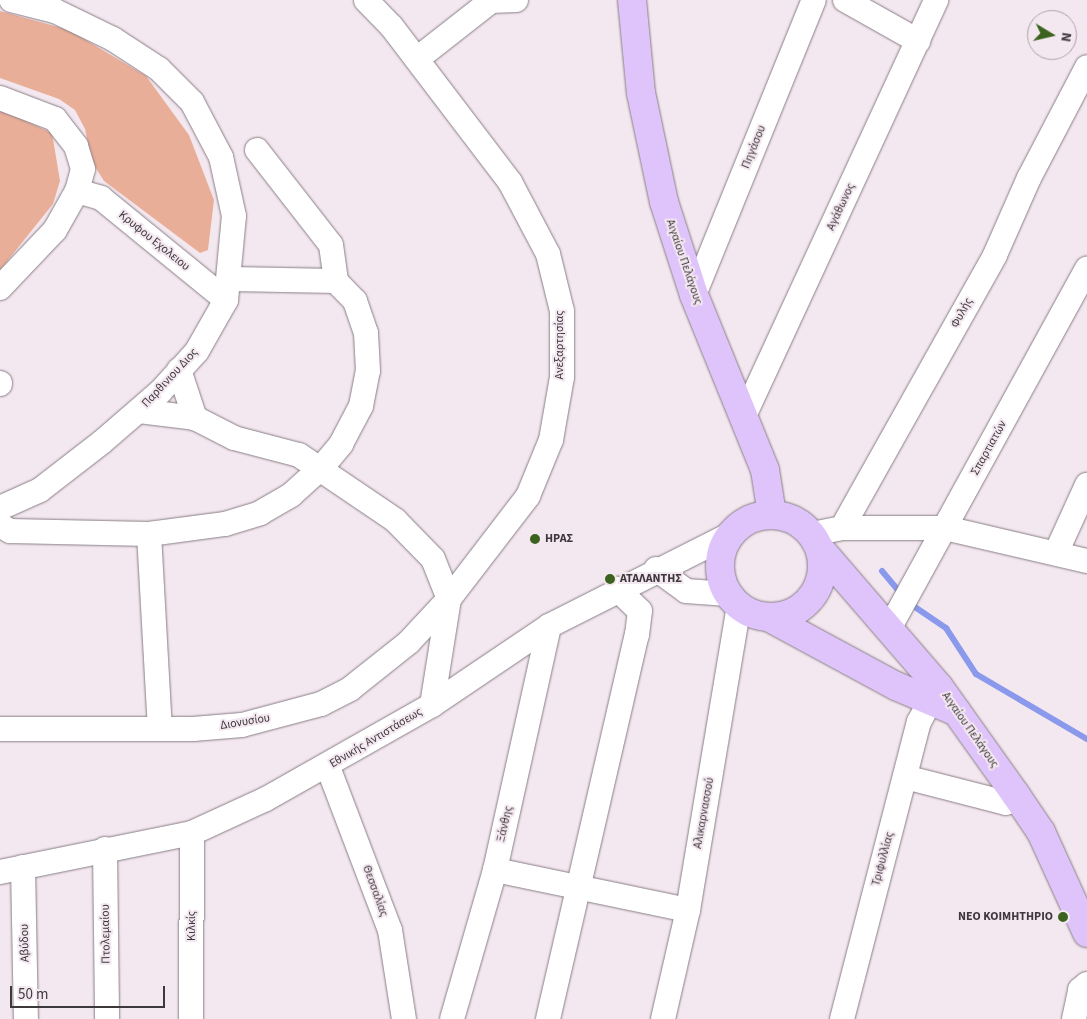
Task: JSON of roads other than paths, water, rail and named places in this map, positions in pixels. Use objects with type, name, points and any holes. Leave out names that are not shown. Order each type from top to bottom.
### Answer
[{"type":"main road","name":"Αιγαίου Πελάγους","points":[[632,0],[641,93],[664,202],[694,295],[745,414],[765,470],[772,514]]},
{"type":"main road","points":[[770,618],[801,608],[813,596],[823,568],[816,542],[794,520],[772,514],[749,520],[725,537],[720,563],[733,600],[930,701],[957,712]]},
{"type":"main road","name":"Αιγαίου Πελάγους","points":[[816,542],[890,627],[957,712],[1016,795],[1041,832],[1084,921]]},
{"type":"street","name":"Παρθινιου Διος","points":[[0,508],[40,490],[139,411],[197,351],[229,290],[234,216],[221,157],[192,102],[159,68],[113,39],[55,11],[11,0]]},
{"type":"street","name":"Ανεξαρτησίας","points":[[366,0],[417,59],[510,182],[548,254],[562,311],[562,377],[551,440],[528,496],[449,599]]},
{"type":"street","points":[[417,59],[491,1],[516,0]]},
{"type":"street","name":"Πηγάσου","points":[[694,295],[814,0]]},
{"type":"street","points":[[845,0],[918,41]]},
{"type":"street","name":"Αγάθωνος","points":[[745,414],[936,0]]},
{"type":"street","name":"Φυλής","points":[[842,528],[996,254],[1028,178],[1087,67]]},
{"type":"street","points":[[0,98],[55,119],[76,146],[83,169],[77,191],[55,230],[0,288]]},
{"type":"street","points":[[0,525],[10,531],[149,534],[225,524],[260,513],[291,495],[322,467],[341,444],[361,406],[368,371],[366,332],[355,301],[336,281],[331,246],[257,150]]},
{"type":"street","name":"Κρυφου Εχολειου","points":[[77,191],[101,198],[229,290]]},
{"type":"street","name":"Σπαρτιατών","points":[[890,627],[1087,268]]},
{"type":"street","points":[[229,290],[336,281]]},
{"type":"street","points":[[179,370],[195,418]]},
{"type":"street","points":[[139,411],[195,418],[234,438],[299,455],[322,467],[394,520],[433,559],[449,599],[432,705]]},
{"type":"street","points":[[1056,553],[1087,485]]},
{"type":"street","points":[[816,542],[842,528],[945,528],[1087,561]]},
{"type":"street","points":[[149,534],[160,729]]},
{"type":"street","name":"Εθνικής Αντιστάσεως","points":[[0,872],[192,832],[328,767],[432,705],[549,626],[656,569],[725,537]]},
{"type":"street","points":[[656,569],[686,591],[733,600]]},
{"type":"street","points":[[548,1019],[580,889],[640,611],[617,589]]},
{"type":"street","name":"Διονυσίου","points":[[0,729],[160,729],[242,725],[321,704],[384,664],[449,599]]},
{"type":"street","name":"Αλικαρνασσού","points":[[663,1019],[688,910],[733,600]]},
{"type":"street","name":"Ξάνθης","points":[[452,1019],[494,870],[549,626]]},
{"type":"street","name":"Τριφυλλίας","points":[[842,1019],[905,777],[930,701]]},
{"type":"street","name":"Θεσσαλίας","points":[[328,767],[390,930],[404,1019]]},
{"type":"street","points":[[905,777],[1006,803],[1016,795]]},
{"type":"street","name":"Κιλκίς","points":[[191,1019],[192,832]]},
{"type":"street","name":"Πτολεμαίου","points":[[105,849],[107,1019]]},
{"type":"street","name":"Αβύδου","points":[[23,867],[26,1019]]},
{"type":"street","points":[[494,870],[688,910]]},
{"type":"street","points":[[1074,1019],[1080,990],[1087,984]]},
{"type":"waterway","points":[[882,571],[902,595]]},
{"type":"waterway","points":[[909,603],[946,628],[976,674],[1087,739]]},
{"type":"place","name":"ΗΡΑΣ","points":[[535,539]]},
{"type":"place","name":"ΑΤΑΛΑΝΤΗΣ","points":[[610,579]]},
{"type":"place","name":"ΝΕΟ ΚΟΙΜΗΤΗΡΙΟ","points":[[1063,917]]}]
